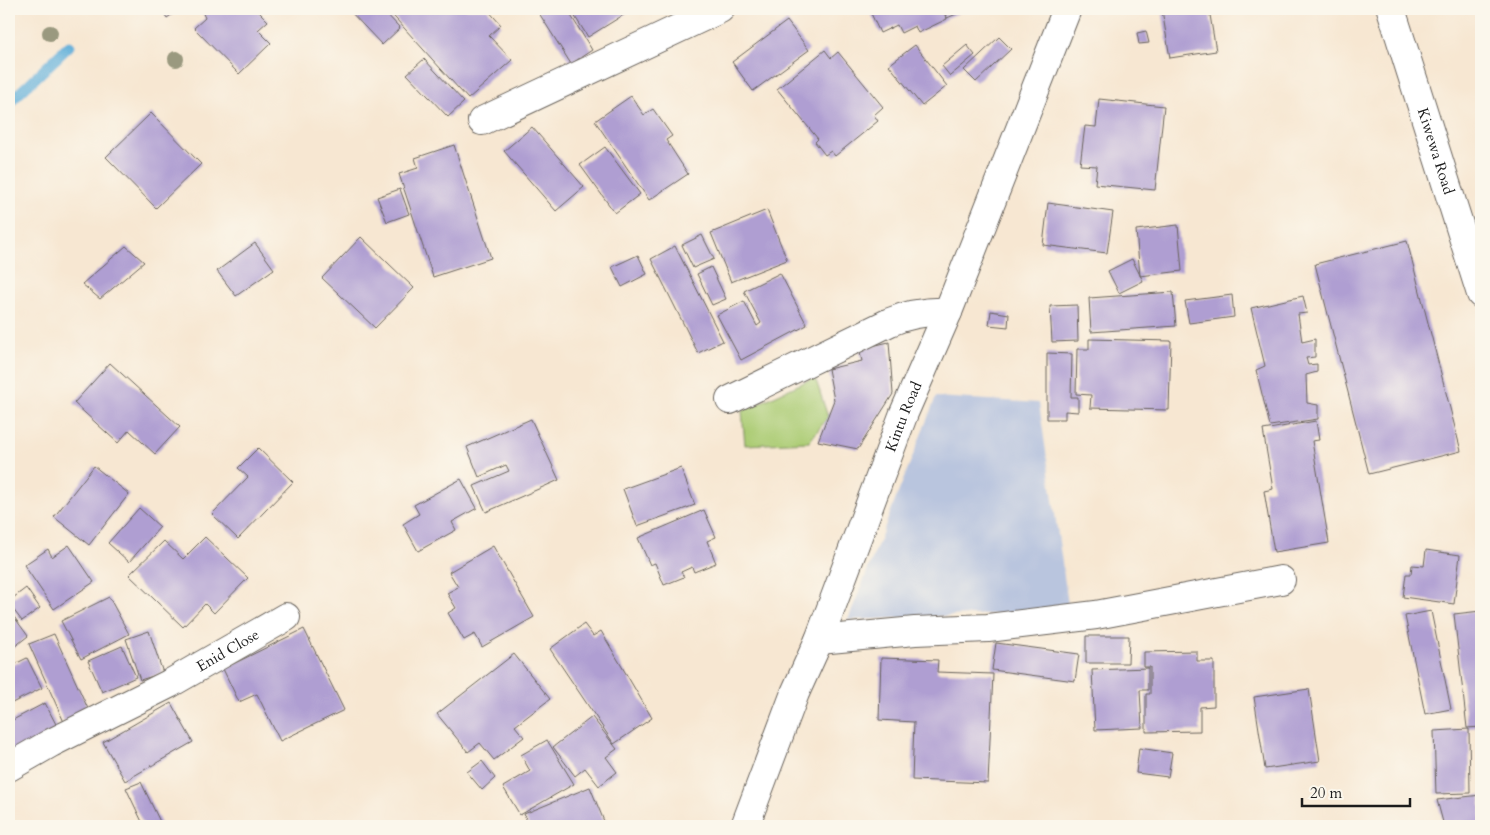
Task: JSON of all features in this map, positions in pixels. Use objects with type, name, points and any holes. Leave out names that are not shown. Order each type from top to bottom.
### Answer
[{"type":"street","points":[[482,121],[720,9]]},
{"type":"street","name":"Kintu Road","points":[[745,826],[795,693],[819,640],[904,413],[948,312],[1067,9]]},
{"type":"street","name":"Kiwewa Road","points":[[1391,9],[1475,250],[1481,294]]},
{"type":"street","points":[[730,400],[890,322],[919,313],[932,311],[948,312]]},
{"type":"street","points":[[819,640],[915,631],[988,628],[1096,615],[1281,580]]},
{"type":"street","name":"Enid Close","points":[[9,767],[51,743],[169,684],[286,617]]},
{"type":"shaded area","points":[[936,397],[1039,403],[1069,611],[848,620]]},
{"type":"green space","points":[[815,377],[828,417],[809,442],[745,445],[742,411]]},
{"type":"building","points":[[161,9],[180,9],[167,18]]},
{"type":"building","points":[[201,9],[256,9],[268,21],[258,30],[271,43],[239,74],[194,28],[205,18]]},
{"type":"building","points":[[348,9],[382,9],[400,28],[382,45]]},
{"type":"building","points":[[387,9],[487,9],[501,25],[489,36],[512,60],[468,99]]},
{"type":"building","points":[[567,9],[592,50],[571,64],[537,10]]},
{"type":"building","points":[[570,9],[633,9],[588,37]]},
{"type":"building","points":[[869,9],[942,9],[947,19],[918,33],[915,26],[901,33],[897,25],[880,33]]},
{"type":"building","points":[[943,9],[968,9],[947,18]]},
{"type":"building","points":[[1209,9],[1216,51],[1170,58],[1162,10]]},
{"type":"building","points":[[787,21],[809,50],[753,91],[732,62]]},
{"type":"building","points":[[1146,31],[1149,43],[1139,44],[1137,33]]},
{"type":"building","points":[[999,37],[1011,49],[976,82],[964,70]]},
{"type":"building","points":[[915,45],[947,86],[922,106],[889,65]]},
{"type":"building","points":[[967,45],[975,55],[950,76],[942,66]]},
{"type":"building","points":[[825,50],[831,58],[838,52],[883,107],[874,115],[878,121],[835,156],[831,151],[825,155],[815,142],[818,139],[777,89]]},
{"type":"building","points":[[424,59],[464,102],[448,117],[407,74]]},
{"type":"building","points":[[631,96],[644,115],[653,109],[672,136],[666,140],[688,174],[649,200],[595,121]]},
{"type":"building","points":[[1099,99],[1164,106],[1155,190],[1095,184],[1097,166],[1080,165],[1085,126],[1096,127]]},
{"type":"building","points":[[151,113],[201,164],[156,208],[106,157]]},
{"type":"building","points":[[532,127],[584,187],[556,211],[504,151]]},
{"type":"building","points":[[454,145],[491,258],[433,277],[399,174],[418,168],[415,158]]},
{"type":"building","points":[[605,147],[640,194],[615,213],[580,165]]},
{"type":"building","points":[[400,189],[409,214],[387,222],[377,197]]},
{"type":"building","points":[[1048,203],[1113,212],[1107,253],[1043,245]]},
{"type":"building","points":[[767,210],[787,260],[731,282],[711,233]]},
{"type":"building","points":[[1178,225],[1182,271],[1140,276],[1136,230]]},
{"type":"building","points":[[702,235],[714,259],[693,268],[682,245]]},
{"type":"building","points":[[361,237],[414,288],[375,328],[322,278]]},
{"type":"building","points":[[1407,241],[1461,451],[1369,474],[1315,264]]},
{"type":"building","points":[[255,243],[274,269],[236,296],[217,271]]},
{"type":"building","points":[[126,246],[144,262],[100,299],[82,284]]},
{"type":"building","points":[[675,246],[723,341],[698,353],[651,259]]},
{"type":"building","points":[[638,255],[647,274],[622,287],[612,267]]},
{"type":"building","points":[[1132,259],[1143,281],[1119,293],[1108,271]]},
{"type":"building","points":[[711,267],[726,299],[712,305],[697,274]]},
{"type":"building","points":[[780,273],[807,325],[741,360],[717,315],[744,301],[757,326],[761,323],[744,291]]},
{"type":"building","points":[[1173,292],[1176,326],[1091,332],[1089,298]]},
{"type":"building","points":[[1232,295],[1234,317],[1189,323],[1185,301]]},
{"type":"building","points":[[1303,296],[1307,313],[1298,314],[1302,342],[1315,339],[1315,357],[1306,358],[1308,365],[1317,364],[1317,372],[1306,375],[1307,403],[1318,405],[1318,419],[1270,426],[1256,370],[1265,366],[1251,308]]},
{"type":"building","points":[[1077,305],[1078,341],[1052,342],[1050,306]]},
{"type":"building","points":[[991,311],[1009,314],[1008,327],[989,325]]},
{"type":"building","points":[[1089,339],[1171,341],[1169,410],[1090,408],[1091,395],[1076,394],[1077,349],[1089,349]]},
{"type":"building","points":[[889,342],[893,394],[858,449],[818,441],[834,400],[828,369],[862,361],[859,349]]},
{"type":"building","points":[[1047,353],[1072,354],[1071,397],[1078,397],[1078,412],[1065,411],[1065,419],[1047,419]]},
{"type":"building","points":[[110,363],[180,427],[155,454],[129,430],[118,443],[74,403]]},
{"type":"building","points":[[531,419],[559,480],[486,512],[474,486],[509,471],[506,465],[479,477],[467,447]]},
{"type":"building","points":[[1316,421],[1319,440],[1312,441],[1329,543],[1274,552],[1264,491],[1273,489],[1263,430]]},
{"type":"building","points":[[258,448],[293,482],[238,539],[212,514],[248,477],[238,468]]},
{"type":"building","points":[[94,466],[129,494],[89,545],[54,517]]},
{"type":"building","points":[[681,468],[695,505],[637,526],[623,489]]},
{"type":"building","points":[[461,479],[477,508],[452,522],[456,530],[418,551],[403,524],[419,514],[414,505]]},
{"type":"building","points":[[139,508],[160,527],[129,562],[108,543]]},
{"type":"building","points":[[704,510],[716,537],[707,541],[716,563],[694,572],[692,567],[681,572],[684,577],[664,585],[655,563],[650,565],[638,538]]},
{"type":"building","points":[[205,537],[248,578],[214,613],[205,604],[183,627],[129,575],[164,541],[183,559]]},
{"type":"building","points":[[69,545],[94,582],[54,609],[24,565],[48,549],[52,557]]},
{"type":"building","points":[[493,546],[534,617],[482,647],[475,634],[464,640],[448,613],[456,608],[447,593],[458,587],[449,572]]},
{"type":"building","points":[[1426,550],[1460,555],[1454,604],[1403,597],[1406,574],[1411,574],[1412,565],[1424,566]]},
{"type":"building","points":[[26,588],[40,608],[22,621],[9,604],[9,601]]},
{"type":"building","points":[[109,597],[129,634],[81,659],[61,621]]},
{"type":"building","points":[[9,610],[28,636],[9,651]]},
{"type":"building","points":[[1431,611],[1451,709],[1425,714],[1405,616]]},
{"type":"building","points":[[1481,611],[1481,727],[1467,728],[1454,614]]},
{"type":"building","points":[[584,624],[593,636],[601,631],[652,718],[614,744],[550,649]]},
{"type":"building","points":[[304,629],[344,710],[280,741],[257,694],[239,702],[223,669]]},
{"type":"building","points":[[149,631],[163,673],[140,680],[126,639]]},
{"type":"building","points":[[54,634],[89,711],[64,722],[29,644]]},
{"type":"building","points":[[1086,636],[1129,636],[1128,663],[1086,663]]},
{"type":"building","points":[[996,643],[1079,654],[1075,681],[992,670]]},
{"type":"building","points":[[122,646],[136,677],[102,692],[88,661]]},
{"type":"building","points":[[1197,651],[1197,661],[1214,661],[1214,706],[1200,707],[1200,731],[1146,732],[1146,694],[1150,694],[1150,667],[1144,667],[1144,652]]},
{"type":"building","points":[[514,654],[550,699],[515,726],[524,737],[494,760],[480,743],[468,752],[437,714]]},
{"type":"building","points":[[27,658],[42,688],[10,704],[9,667]]},
{"type":"building","points":[[881,658],[938,660],[937,672],[993,674],[988,783],[912,780],[914,722],[879,720]]},
{"type":"building","points":[[1148,668],[1148,690],[1140,690],[1142,728],[1095,730],[1092,670]]},
{"type":"building","points":[[1309,689],[1320,761],[1265,769],[1254,697]]},
{"type":"building","points":[[45,703],[60,732],[9,760],[9,722]]},
{"type":"building","points":[[171,703],[193,742],[125,781],[103,742]]},
{"type":"building","points":[[592,717],[617,749],[606,757],[617,772],[599,786],[585,768],[575,776],[553,747]]},
{"type":"building","points":[[1469,729],[1470,793],[1436,794],[1434,731]]},
{"type":"building","points":[[547,740],[574,784],[520,815],[503,787],[530,771],[521,755]]},
{"type":"building","points":[[1139,748],[1172,753],[1168,777],[1136,773]]},
{"type":"building","points":[[482,761],[495,778],[482,790],[467,772]]},
{"type":"building","points":[[141,782],[162,826],[144,826],[126,788]]},
{"type":"building","points":[[590,787],[606,826],[529,826],[524,814]]},
{"type":"building","points":[[1481,795],[1481,826],[1444,826],[1437,800]]},
{"type":"waterway","points":[[9,103],[69,46]]}]
